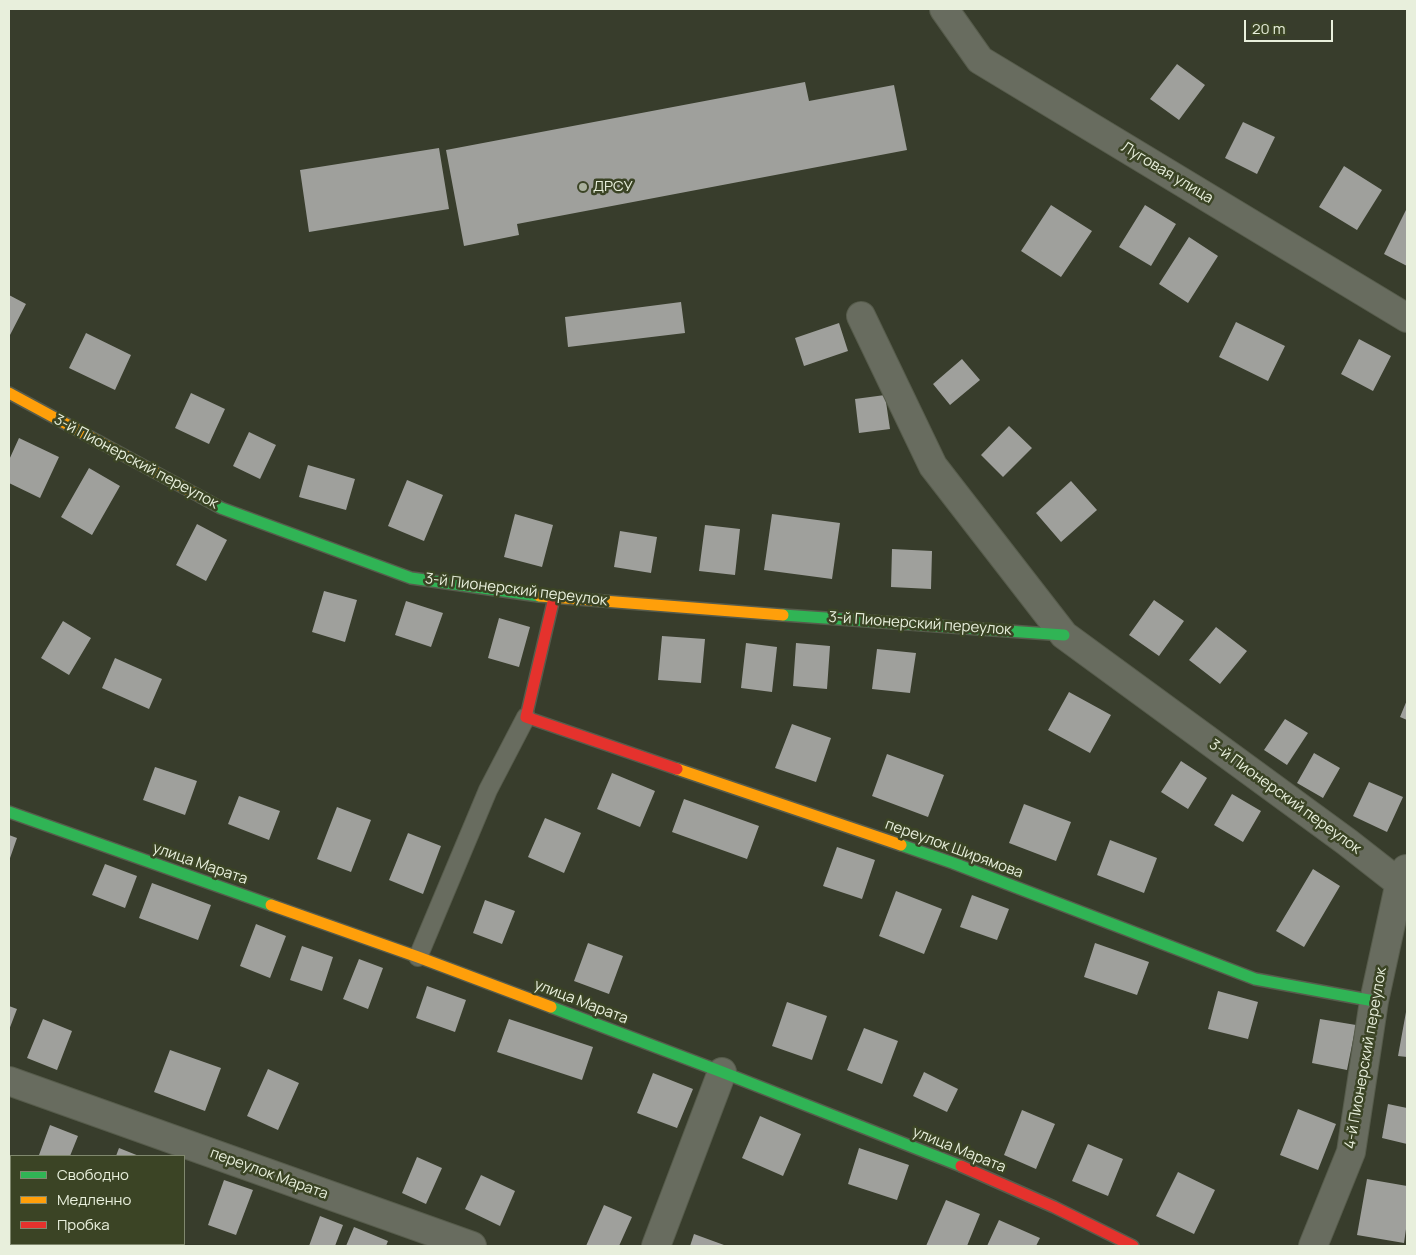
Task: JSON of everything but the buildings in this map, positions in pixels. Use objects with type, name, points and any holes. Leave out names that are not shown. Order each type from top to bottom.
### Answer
[{"type":"street","name":"Луговая улица","points":[[944,9],[980,60],[1407,318]]},
{"type":"street","name":"3-й Пионерский переулок","points":[[861,316],[934,466],[1064,635],[1405,879]]},
{"type":"street","name":"3-й Пионерский переулок","points":[[9,393],[221,508],[411,578],[554,598],[1064,635]]},
{"type":"street","points":[[526,717],[554,598]]},
{"type":"street","name":"переулок Ширямова","points":[[526,717],[953,863],[1255,979],[1374,1001]]},
{"type":"street","name":"улица Марата","points":[[9,812],[418,956],[722,1072],[972,1171],[1054,1207],[1133,1246]]},
{"type":"street","name":"4-й Пионерский переулок","points":[[1313,1246],[1351,1152],[1374,1001],[1405,879]]},
{"type":"street","points":[[656,1246],[722,1072]]},
{"type":"street","name":"переулок Марата","points":[[9,1081],[472,1246]]},
{"type":"lane","points":[[418,956],[488,790],[526,717]]},
{"type":"traffic: fast","points":[[201,497],[221,508],[411,578],[539,596]]},
{"type":"traffic: fast","points":[[783,615],[1064,635]]},
{"type":"traffic: fast","points":[[9,812],[271,905]]},
{"type":"traffic: fast","points":[[901,845],[953,863],[1255,979],[1374,1001]]},
{"type":"traffic: fast","points":[[551,1007],[961,1166]]},
{"type":"traffic: slow","points":[[9,393],[201,497]]},
{"type":"traffic: slow","points":[[539,596],[783,615]]},
{"type":"traffic: slow","points":[[677,769],[901,845]]},
{"type":"traffic: slow","points":[[271,905],[551,1007]]},
{"type":"traffic: jam","points":[[554,598],[526,717],[677,769]]},
{"type":"traffic: jam","points":[[961,1166],[1054,1207],[1133,1246]]},
{"type":"place","name":"ДРСУ","points":[[583,187]]}]
